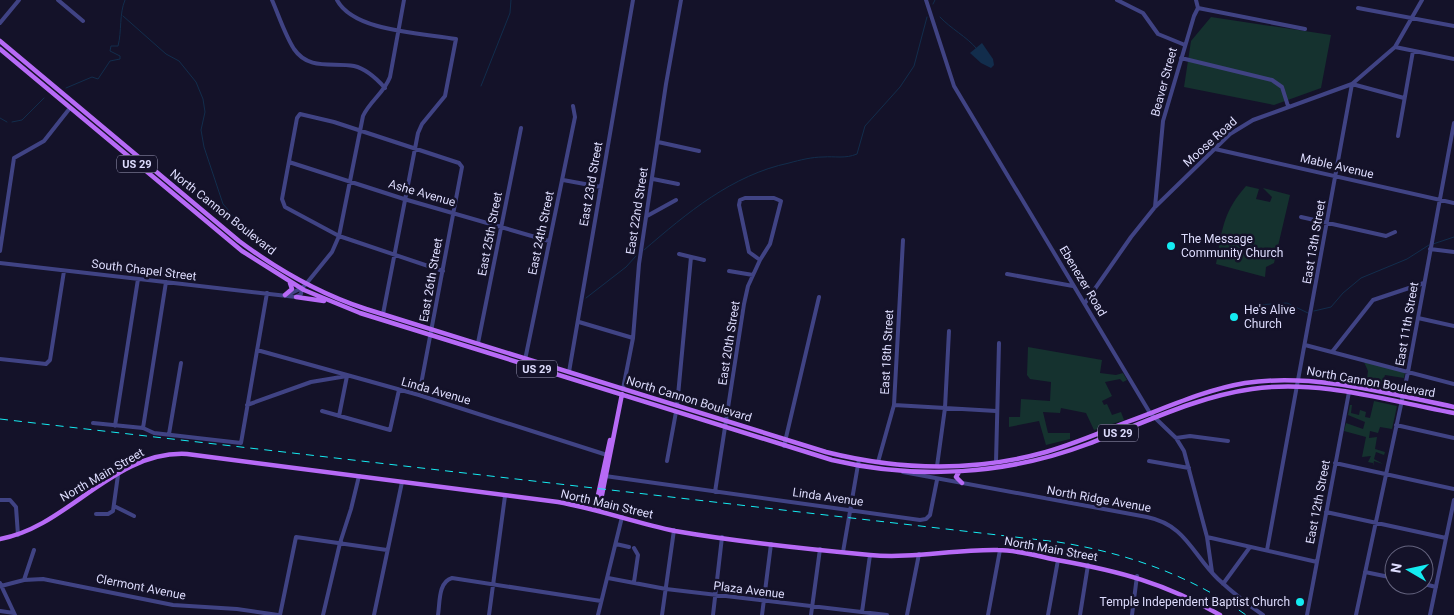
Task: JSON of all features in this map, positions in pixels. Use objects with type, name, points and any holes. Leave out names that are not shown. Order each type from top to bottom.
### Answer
[{"type":"main road","name":"North Cannon Boulevard","points":[[0,41],[239,241],[306,284],[348,302],[432,330],[786,440],[859,459],[937,466],[996,462],[1064,446],[1150,413],[1226,387],[1256,382],[1299,380],[1335,384],[1454,407]]},
{"type":"main road","name":"North Cannon Boulevard","points":[[0,49],[242,251],[289,282],[336,304],[431,336],[784,446],[858,466],[897,471],[959,472],[1001,468],[1044,458],[1229,393],[1263,387],[1298,386],[1349,392],[1454,413]]},
{"type":"main road","points":[[285,295],[292,289],[289,282]]},
{"type":"main road","points":[[296,297],[336,304]]},
{"type":"main road","name":"East 22nd Street","points":[[597,510],[623,389]]},
{"type":"main road","name":"North Main Street","points":[[0,539],[18,535],[118,475],[153,457],[175,453],[359,476],[597,510],[674,530],[771,544],[870,555],[1000,550],[1088,565],[1136,576],[1170,589],[1220,615]]},
{"type":"main road","name":"East 22nd Street","points":[[597,510],[608,455]]},
{"type":"main road","points":[[959,472],[956,477],[962,484]]},
{"type":"street","points":[[0,23],[19,0]]},
{"type":"street","points":[[58,0],[83,21]]},
{"type":"street","points":[[272,0],[294,48],[305,60],[321,65],[356,67],[375,77],[386,88],[390,77],[404,0]]},
{"type":"street","points":[[337,0],[348,14],[357,19],[398,30],[456,39],[445,96],[422,124],[415,148],[383,314]]},
{"type":"street","name":"East 23rd Street","points":[[569,372],[633,0]]},
{"type":"street","name":"East 22nd Street","points":[[623,389],[633,338],[639,264],[668,72],[681,0]]},
{"type":"street","name":"Ebenezer Road","points":[[926,0],[954,86],[1150,413],[1176,438],[1184,451],[1207,537],[1212,572]]},
{"type":"street","name":"Beaver Street","points":[[1117,0],[1143,14],[1158,34],[1185,45],[1163,122],[1156,207]]},
{"type":"street","points":[[1185,45],[1198,8],[1196,0]]},
{"type":"street","name":"Moose Road","points":[[1085,303],[1131,237],[1156,207],[1215,149],[1245,124],[1288,106],[1352,84],[1395,47],[1422,0]]},
{"type":"street","points":[[1198,8],[1305,28]]},
{"type":"street","points":[[1358,8],[1454,26]]},
{"type":"street","points":[[1395,47],[1454,60]]},
{"type":"street","points":[[1398,136],[1412,51]]},
{"type":"street","points":[[1181,58],[1272,80],[1282,87],[1288,106]]},
{"type":"street","points":[[1352,84],[1404,98]]},
{"type":"street","name":"East 13th Street","points":[[1267,550],[1352,84]]},
{"type":"street","name":"South Chapel Street","points":[[285,295],[302,288],[332,252],[339,236],[360,131],[367,108],[386,88]]},
{"type":"street","name":"East 24th Street","points":[[524,365],[575,117],[573,106]]},
{"type":"street","points":[[0,251],[14,158],[44,141],[70,108]]},
{"type":"street","points":[[415,148],[304,114],[297,118],[282,203],[285,207],[339,236],[394,256],[442,270]]},
{"type":"street","name":"East 11th Street","points":[[1356,615],[1402,403],[1451,151],[1454,123]]},
{"type":"street","name":"East 25th Street","points":[[478,344],[521,128]]},
{"type":"street","points":[[658,142],[699,151]]},
{"type":"street","name":"East 26th Street","points":[[415,148],[459,163],[462,167],[419,395]]},
{"type":"street","name":"Mable Avenue","points":[[1215,149],[1454,203]]},
{"type":"street","name":"Ashe Avenue","points":[[289,162],[404,199],[549,241]]},
{"type":"street","points":[[652,178],[678,184]]},
{"type":"street","points":[[563,180],[601,187]]},
{"type":"street","name":"East 20th Street","points":[[714,492],[726,428],[744,304],[753,275],[770,244],[781,207],[779,199],[745,198],[740,200],[739,205],[749,252],[760,260]]},
{"type":"street","points":[[647,216],[676,200]]},
{"type":"street","points":[[1302,217],[1386,236],[1395,232]]},
{"type":"street","name":"East 18th Street","points":[[878,462],[894,405],[903,240]]},
{"type":"street","points":[[1431,246],[1454,252]]},
{"type":"street","points":[[679,254],[704,260]]},
{"type":"street","points":[[677,406],[692,257]]},
{"type":"street","name":"South Chapel Street","points":[[0,263],[296,297],[301,294],[302,288]]},
{"type":"street","points":[[0,359],[46,364],[50,360],[64,271]]},
{"type":"street","points":[[729,271],[753,275]]},
{"type":"street","points":[[1007,274],[1073,286]]},
{"type":"street","points":[[114,426],[138,279]]},
{"type":"street","points":[[143,428],[166,282]]},
{"type":"street","points":[[1332,352],[1373,300],[1424,283]]},
{"type":"street","points":[[93,423],[143,428],[154,433],[242,443],[267,293]]},
{"type":"street","points":[[784,446],[819,297]]},
{"type":"street","points":[[1418,318],[1454,326]]},
{"type":"street","points":[[579,322],[633,338]]},
{"type":"street","points":[[937,466],[945,408],[949,331]]},
{"type":"street","points":[[996,462],[999,343]]},
{"type":"street","points":[[1305,345],[1454,384]]},
{"type":"street","name":"Linda Avenue","points":[[257,350],[419,395],[608,455]]},
{"type":"street","points":[[169,434],[181,363]]},
{"type":"street","points":[[247,406],[311,382],[347,376],[339,416]]},
{"type":"street","points":[[322,411],[390,430],[399,390]]},
{"type":"street","name":"East 12th Street","points":[[1307,615],[1349,392]]},
{"type":"street","points":[[894,405],[996,411]]},
{"type":"street","points":[[667,461],[676,412]]},
{"type":"street","points":[[1396,425],[1454,438]]},
{"type":"street","points":[[1176,438],[1190,436],[1228,441]]},
{"type":"street","points":[[843,552],[859,459]]},
{"type":"street","points":[[1148,461],[1190,468]]},
{"type":"street","points":[[1335,463],[1454,489]]},
{"type":"street","name":"North Ridge Avenue","points":[[897,471],[937,480],[1156,519],[1178,531],[1224,584],[1263,615]]},
{"type":"street","points":[[96,514],[108,514],[113,511],[118,475]]},
{"type":"street","points":[[323,615],[340,543],[352,509],[359,476]]},
{"type":"street","name":"Linda Avenue","points":[[605,476],[920,520],[929,517],[937,480]]},
{"type":"street","points":[[374,615],[402,482]]},
{"type":"street","points":[[489,615],[505,496]]},
{"type":"street","points":[[0,500],[10,500],[16,507],[18,535]]},
{"type":"street","points":[[1430,615],[1454,500]]},
{"type":"street","points":[[114,506],[134,516]]},
{"type":"street","points":[[1326,512],[1446,538]]},
{"type":"street","points":[[598,615],[622,517]]},
{"type":"street","points":[[662,615],[674,530]]},
{"type":"street","points":[[279,615],[296,537],[387,550]]},
{"type":"street","points":[[713,615],[722,537]]},
{"type":"street","points":[[1207,537],[1317,562]]},
{"type":"street","points":[[616,544],[629,547]]},
{"type":"street","points":[[762,615],[771,544]]},
{"type":"street","points":[[1224,584],[1250,546]]},
{"type":"street","points":[[634,548],[638,555],[634,582]]},
{"type":"street","points":[[812,615],[820,549]]},
{"type":"street","points":[[24,580],[34,550]]},
{"type":"street","points":[[988,615],[1000,550]]},
{"type":"street","points":[[907,615],[919,554]]},
{"type":"street","points":[[862,613],[870,555]]},
{"type":"street","points":[[1048,615],[1058,560]]},
{"type":"street","points":[[1080,615],[1088,565]]},
{"type":"street","points":[[1365,572],[1384,576]]},
{"type":"street","points":[[1132,615],[1136,576]]},
{"type":"street","name":"Plaza Avenue","points":[[608,578],[715,596],[887,615]]},
{"type":"street","points":[[438,615],[442,587],[448,579],[493,583],[602,601]]},
{"type":"street","name":"Clermont Avenue","points":[[0,584],[24,580],[52,580],[173,605],[237,609],[279,615]]},
{"type":"street","points":[[0,584],[14,614]]},
{"type":"street","points":[[0,611],[14,614]]},
{"type":"green space","points":[[1211,17],[1331,35],[1321,88],[1274,105],[1184,87],[1191,41]]},
{"type":"green space","points":[[1246,186],[1259,189],[1256,199],[1270,202],[1272,197],[1263,188],[1290,195],[1274,263],[1266,267],[1265,277],[1216,264],[1222,231],[1228,213],[1238,195]]},
{"type":"green space","points":[[1028,347],[1102,360],[1100,373],[1116,375],[1123,373],[1127,380],[1123,382],[1120,379],[1105,382],[1112,396],[1102,401],[1104,405],[1107,404],[1112,415],[1121,412],[1124,420],[1094,430],[1086,413],[1061,408],[1060,413],[1043,412],[1048,433],[1070,433],[1070,439],[1046,445],[1039,421],[1009,427],[1009,417],[1020,417],[1021,399],[1050,401],[1051,382],[1030,379],[1027,375]]},
{"type":"green space","points":[[1364,362],[1405,372],[1404,378],[1385,375],[1380,390],[1366,387],[1368,371]]},
{"type":"green space","points":[[1374,401],[1397,406],[1392,429],[1380,427],[1378,433],[1370,431],[1369,438],[1377,437],[1375,449],[1385,452],[1384,455],[1376,452],[1374,459],[1383,464],[1374,461],[1373,466],[1373,463],[1368,462],[1371,456],[1362,457],[1366,437],[1344,431],[1346,423],[1363,429],[1365,422],[1348,415],[1350,405],[1352,405],[1351,413],[1359,415],[1360,410],[1366,412],[1365,417],[1370,418]]},
{"type":"water","points":[[982,43],[993,59],[994,65],[991,68],[981,63],[970,53]]},
{"type":"waterway","points":[[66,88],[92,77],[98,79],[110,61],[120,59],[120,56],[110,51],[111,46],[118,46],[125,0]]},
{"type":"waterway","points":[[481,86],[510,13],[511,0]]},
{"type":"waterway","points":[[933,4],[935,0]]},
{"type":"waterway","points":[[123,16],[166,54],[179,61],[196,82],[203,99],[205,112],[201,130],[204,147],[223,204],[236,219]]},
{"type":"waterway","points":[[644,250],[694,209],[748,176],[806,159],[844,157],[857,154],[865,126],[900,87],[914,66],[927,17]]},
{"type":"waterway","points":[[940,17],[977,49]]},
{"type":"waterway","points":[[12,122],[22,120],[44,98]]},
{"type":"waterway","points":[[0,118],[7,122]]},
{"type":"waterway","points":[[1433,244],[1454,237]]},
{"type":"waterway","points":[[1314,311],[1331,307],[1343,293],[1361,278],[1407,259],[1429,245]]},
{"type":"waterway","points":[[586,298],[626,267],[636,256]]},
{"type":"waterway","points":[[1257,305],[1287,303],[1308,313]]},
{"type":"railway","points":[[0,419],[1058,542],[1133,559],[1180,577],[1203,588],[1246,615]]},
{"type":"place","name":"The Message Community Church","points":[[1171,246]]},
{"type":"place","name":"He's Alive Church","points":[[1234,317]]},
{"type":"place","name":"Temple Independent Baptist Church","points":[[1300,602]]}]
